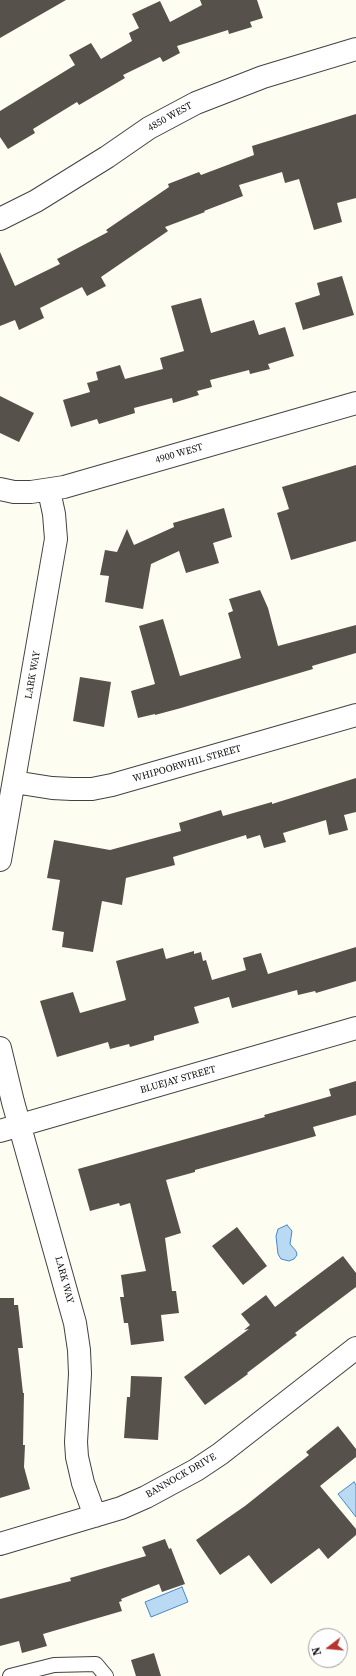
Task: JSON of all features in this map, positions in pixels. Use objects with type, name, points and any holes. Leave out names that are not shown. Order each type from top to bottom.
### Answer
[{"type":"street","name":"4850 WEST","points":[[0,219],[36,201],[107,157],[149,128],[196,103],[263,77],[356,49]]},
{"type":"street","name":"4900 WEST","points":[[0,489],[14,492],[49,491],[356,403]]},
{"type":"street","name":"LARK WAY","points":[[0,860],[56,539],[54,514],[49,491]]},
{"type":"street","name":"WHIPOORWHIL STREET","points":[[14,782],[52,788],[72,789],[112,785],[356,715]]},
{"type":"street","name":"BLUEJAY STREET","points":[[10,1128],[356,1028]]},
{"type":"street","name":"LARK WAY","points":[[0,1048],[10,1128],[75,1323],[79,1350],[80,1374],[76,1442],[77,1456],[95,1516]]},
{"type":"street","name":"BANNOCK DRIVE","points":[[0,1544],[95,1516],[146,1497],[196,1470],[220,1454],[356,1348]]},
{"type":"lane","points":[[10,1676],[54,1665],[96,1664],[106,1676]]},
{"type":"water","points":[[287,1225],[292,1231],[290,1244],[296,1251],[297,1255],[294,1259],[289,1261],[281,1259],[278,1254],[276,1236],[278,1229]]},
{"type":"water","points":[[354,1482],[356,1485],[356,1517],[338,1494]]},
{"type":"water","points":[[182,1587],[188,1602],[151,1617],[145,1602]]},
{"type":"building","points":[[0,0],[66,0],[0,38]]},
{"type":"building","points":[[200,0],[257,0],[263,18],[250,22],[252,27],[229,34],[228,30],[177,46],[180,53],[163,62],[160,57],[123,75],[125,78],[79,105],[77,102],[33,129],[35,133],[8,149],[0,137],[0,111],[75,65],[69,55],[91,43],[101,59],[132,41],[129,33],[139,28],[132,14],[160,1],[170,22],[202,5]]},
{"type":"building","points":[[356,114],[356,198],[337,203],[342,222],[314,230],[299,179],[285,183],[282,172],[239,185],[243,196],[165,227],[168,231],[101,277],[106,286],[87,296],[82,287],[40,308],[44,318],[19,330],[15,320],[0,326],[0,252],[15,286],[60,264],[57,259],[108,232],[106,230],[169,187],[168,184],[199,172],[201,175],[254,155],[252,146]]},
{"type":"building","points":[[342,276],[354,315],[303,330],[295,303],[320,295],[317,283]]},
{"type":"building","points":[[201,298],[211,333],[254,320],[259,335],[285,327],[294,356],[268,364],[270,369],[250,374],[249,370],[210,380],[212,387],[197,391],[199,395],[173,403],[172,398],[134,408],[135,413],[99,424],[97,419],[71,427],[63,400],[90,392],[87,383],[98,380],[96,372],[120,365],[125,379],[163,369],[160,358],[184,351],[171,306]]},
{"type":"building","points":[[0,396],[34,413],[19,442],[0,433]]},
{"type":"building","points":[[356,465],[356,541],[291,560],[277,513],[289,509],[282,487]]},
{"type":"building","points":[[224,508],[232,537],[213,543],[219,563],[186,573],[179,551],[151,564],[143,609],[105,602],[109,576],[100,575],[105,550],[117,552],[127,529],[134,545],[174,527],[173,523]]},
{"type":"building","points":[[260,590],[268,608],[278,646],[356,625],[356,653],[312,666],[313,669],[181,708],[138,718],[131,691],[155,684],[139,626],[163,619],[180,676],[241,658],[228,613],[233,611],[229,599]]},
{"type":"building","points":[[80,677],[111,682],[104,727],[73,721]]},
{"type":"building","points":[[356,778],[356,812],[344,815],[348,830],[329,835],[326,820],[283,833],[286,842],[264,848],[260,835],[247,839],[246,835],[173,857],[175,865],[126,878],[122,905],[102,901],[93,952],[62,947],[64,932],[52,930],[60,880],[47,878],[54,840],[110,850],[181,831],[179,823],[221,810],[223,816],[272,802],[272,804]]},
{"type":"building","points":[[356,947],[356,981],[316,993],[315,991],[298,995],[297,990],[232,1008],[229,997],[194,1007],[199,1023],[154,1036],[154,1040],[130,1047],[129,1044],[110,1049],[108,1042],[57,1057],[40,1001],[73,992],[80,1013],[126,1000],[116,961],[163,948],[166,959],[194,951],[194,954],[201,952],[203,961],[206,960],[212,980],[246,970],[243,958],[261,953],[268,974]]},
{"type":"building","points":[[356,1081],[356,1115],[313,1127],[316,1136],[195,1170],[195,1172],[166,1180],[181,1233],[165,1238],[172,1291],[176,1291],[179,1313],[161,1315],[164,1341],[131,1345],[128,1323],[124,1323],[120,1297],[124,1297],[121,1275],[146,1271],[130,1203],[120,1206],[119,1203],[90,1211],[78,1169],[265,1117],[264,1115],[331,1096],[329,1089]]},
{"type":"building","points":[[237,1227],[267,1266],[243,1285],[212,1246]]},
{"type":"building","points":[[343,1256],[356,1273],[356,1287],[295,1333],[297,1335],[247,1373],[248,1374],[205,1405],[184,1377],[249,1329],[244,1330],[250,1325],[241,1314],[266,1295],[275,1307]]},
{"type":"building","points":[[0,1298],[14,1298],[14,1305],[18,1305],[23,1348],[18,1348],[24,1393],[24,1467],[30,1489],[0,1498]]},
{"type":"building","points":[[131,1376],[162,1377],[158,1440],[124,1438],[127,1397],[130,1397]]},
{"type":"building","points":[[338,1426],[356,1449],[356,1457],[320,1486],[356,1529],[356,1535],[328,1559],[319,1548],[271,1584],[249,1555],[220,1575],[196,1540],[245,1506],[309,1455],[306,1452]]},
{"type":"building","points":[[165,1539],[169,1549],[171,1548],[185,1584],[162,1592],[159,1584],[121,1599],[122,1601],[119,1602],[122,1611],[43,1634],[47,1646],[22,1653],[19,1641],[0,1646],[0,1599],[71,1581],[70,1578],[146,1556],[142,1547]]},
{"type":"building","points":[[154,1653],[161,1676],[136,1676],[131,1660]]}]
